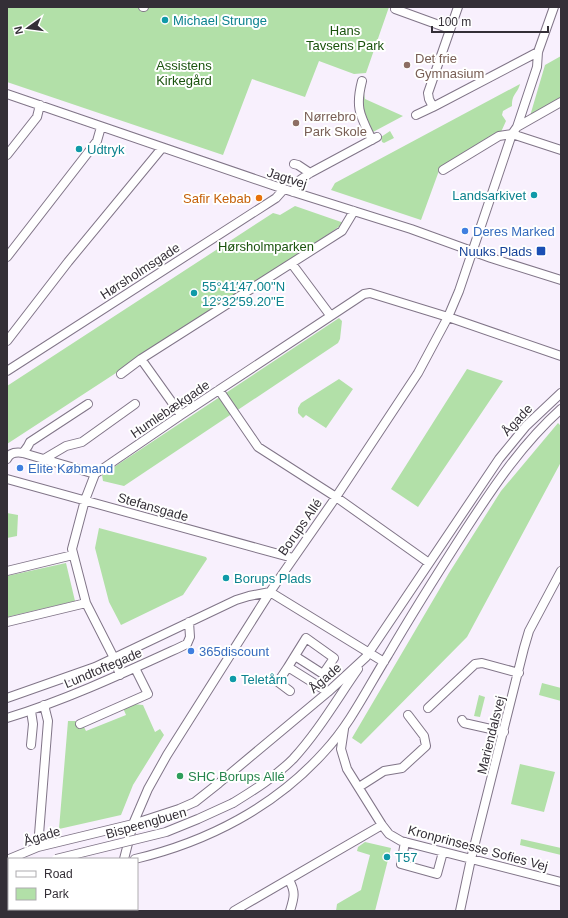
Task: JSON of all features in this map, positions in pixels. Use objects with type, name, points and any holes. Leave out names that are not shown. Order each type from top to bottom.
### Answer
[{"type":"street","points":[[433,107],[429,100],[428,94],[458,7]]},
{"type":"street","name":"Borups Allé","points":[[124,858],[133,824],[148,789],[167,755],[270,592],[336,497],[418,373],[448,316],[459,291],[537,67],[538,52],[554,7]]},
{"type":"street","points":[[395,9],[450,28]]},
{"type":"street","points":[[416,115],[538,52]]},
{"type":"street","points":[[293,192],[300,180],[310,173],[374,138],[360,115],[358,104],[362,81]]},
{"type":"street","name":"Jagtvej","points":[[7,94],[284,189],[416,231],[561,280]]},
{"type":"street","points":[[443,170],[499,136],[515,130],[561,102]]},
{"type":"street","points":[[7,155],[36,117],[40,105]]},
{"type":"street","points":[[7,257],[97,141],[101,127]]},
{"type":"street","points":[[515,130],[561,150]]},
{"type":"street","points":[[7,341],[68,262],[162,148]]},
{"type":"street","points":[[294,164],[310,173]]},
{"type":"street","name":"Hørsholmsgade","points":[[7,371],[276,198],[284,189]]},
{"type":"street","points":[[121,374],[141,359],[342,231],[354,212]]},
{"type":"street","points":[[292,264],[330,316]]},
{"type":"street","name":"Humlebækgade","points":[[95,474],[181,415],[364,294],[370,293],[448,316],[561,356]]},
{"type":"street","points":[[141,359],[181,415]]},
{"type":"street","points":[[219,390],[258,447],[336,497],[429,563]]},
{"type":"street","name":"Ågade","points":[[10,858],[38,847],[133,824],[179,809],[195,802],[220,783],[328,692],[368,656],[429,563],[510,445],[526,426],[561,393]]},
{"type":"street","points":[[23,453],[30,442],[88,404]]},
{"type":"street","points":[[44,459],[66,446],[82,442],[135,404]]},
{"type":"street","name":"Ågade","points":[[138,858],[186,844],[213,833],[241,818],[267,802],[298,778],[332,743],[344,728],[428,588],[496,484],[530,440],[561,409]]},
{"type":"street","points":[[7,459],[11,454],[16,452],[23,453],[95,474],[85,500],[72,549],[86,603],[114,658],[120,674]]},
{"type":"street","name":"Stefansgade","points":[[7,479],[293,558]]},
{"type":"street","points":[[7,571],[73,556]]},
{"type":"street","name":"Mariendalsvej","points":[[460,911],[471,859],[529,631],[561,571]]},
{"type":"street","points":[[270,592],[368,656],[384,662]]},
{"type":"street","name":"Lundtoftegade","points":[[7,698],[50,684],[114,658],[236,600],[270,592]]},
{"type":"street","points":[[7,622],[86,603]]},
{"type":"street","name":"Lundtoftegade","points":[[7,718],[31,711],[135,668],[187,644],[190,637],[189,622]]},
{"type":"street","points":[[290,691],[278,682],[306,638],[334,658],[323,674],[295,656]]},
{"type":"street","name":"Bispeengbuen","points":[[60,858],[166,832],[198,820],[233,802],[269,779],[293,759],[312,736],[368,656]]},
{"type":"street","points":[[428,708],[475,664],[482,663],[518,673]]},
{"type":"street","points":[[80,724],[148,694],[135,668]]},
{"type":"street","points":[[288,668],[328,692]]},
{"type":"street","points":[[38,847],[48,721],[44,705]]},
{"type":"street","points":[[31,711],[33,724],[31,745]]},
{"type":"street","points":[[359,787],[384,771],[402,768],[426,746],[424,736],[408,715]]},
{"type":"street","points":[[462,720],[464,723],[504,732]]},
{"type":"street","name":"Kronprinsesse Sofies Vej","points":[[344,728],[342,749],[347,769],[389,834],[405,842],[561,882]]},
{"type":"street","points":[[234,911],[382,825]]},
{"type":"street","points":[[405,842],[401,864],[437,874],[443,852]]},
{"type":"street","points":[[289,880],[294,888],[294,896],[290,911]]},
{"type":"green space","name":"Assistens Kirkegård","points":[[7,7],[389,7],[366,73],[354,74],[319,61],[305,97],[252,79],[223,155],[7,82]]},
{"type":"green space","points":[[561,56],[561,99],[530,116],[545,65]]},
{"type":"green space","points":[[520,84],[514,96],[512,106],[503,111],[502,115],[506,121],[501,132],[440,168],[421,220],[331,190],[335,183]]},
{"type":"green space","points":[[366,85],[364,93],[365,99],[403,116],[373,132],[367,120],[363,105],[364,86]]},
{"type":"green space","points":[[390,131],[394,138],[384,143],[382,142],[381,137]]},
{"type":"green space","name":"Hørsholmparken","points":[[295,206],[344,223],[7,444],[7,386],[273,213],[280,215]]},
{"type":"green space","points":[[339,318],[342,321],[340,339],[338,343],[124,486],[103,481],[102,475]]},
{"type":"green space","points":[[467,369],[503,381],[418,507],[391,489]]},
{"type":"green space","points":[[339,379],[353,389],[326,428],[306,415],[303,418],[298,413],[298,408],[301,403]]},
{"type":"green space","points":[[558,423],[561,426],[561,462],[467,637],[361,744],[352,738],[449,573],[501,491]]},
{"type":"green space","points":[[7,513],[18,515],[17,536],[7,538]]},
{"type":"green space","points":[[99,528],[206,557],[207,559],[183,595],[121,625],[109,602],[95,548]]},
{"type":"green space","points":[[66,563],[75,601],[7,617],[7,576]]},
{"type":"green space","points":[[542,683],[561,688],[561,701],[539,695]]},
{"type":"green space","points":[[479,695],[485,697],[480,717],[474,716]]},
{"type":"green space","points":[[133,704],[143,705],[155,732],[160,729],[164,735],[133,785],[121,815],[59,829],[68,721],[81,721],[86,731],[126,715],[123,708]]},
{"type":"green space","points":[[520,764],[555,772],[544,812],[511,804]]},
{"type":"green space","points":[[521,839],[561,848],[561,855],[520,845]]},
{"type":"green space","points":[[365,842],[391,848],[375,911],[336,911],[337,904],[361,890],[370,855],[357,851],[358,847]]},
{"type":"place","name":"Michael Strunge","points":[[165,20]]},
{"type":"place","name":"Det frie Gymnasium","points":[[407,65]]},
{"type":"place","name":"Nørrebro Park Skole","points":[[296,123]]},
{"type":"place","name":"Udtryk","points":[[79,149]]},
{"type":"place","name":"Landsarkivet","points":[[534,195]]},
{"type":"place","name":"Safir Kebab","points":[[259,198]]},
{"type":"place","name":"Deres Marked","points":[[465,231]]},
{"type":"place","name":"Nuuks Plads","points":[[541,251]]},
{"type":"place","name":"55°41′47.00\"N 12°32′59.20\"E","points":[[194,293]]},
{"type":"place","name":"Elite Købmand","points":[[20,468]]},
{"type":"place","name":"Borups Plads","points":[[226,578]]},
{"type":"place","name":"365discount","points":[[191,651]]},
{"type":"place","name":"Teletårn","points":[[233,679]]},
{"type":"place","name":"SHC Borups Allé","points":[[180,776]]},
{"type":"place","name":"T57","points":[[387,857]]},
{"type":"park label","name":"Hans Tavsens Park","points":[[345,38]]}]
